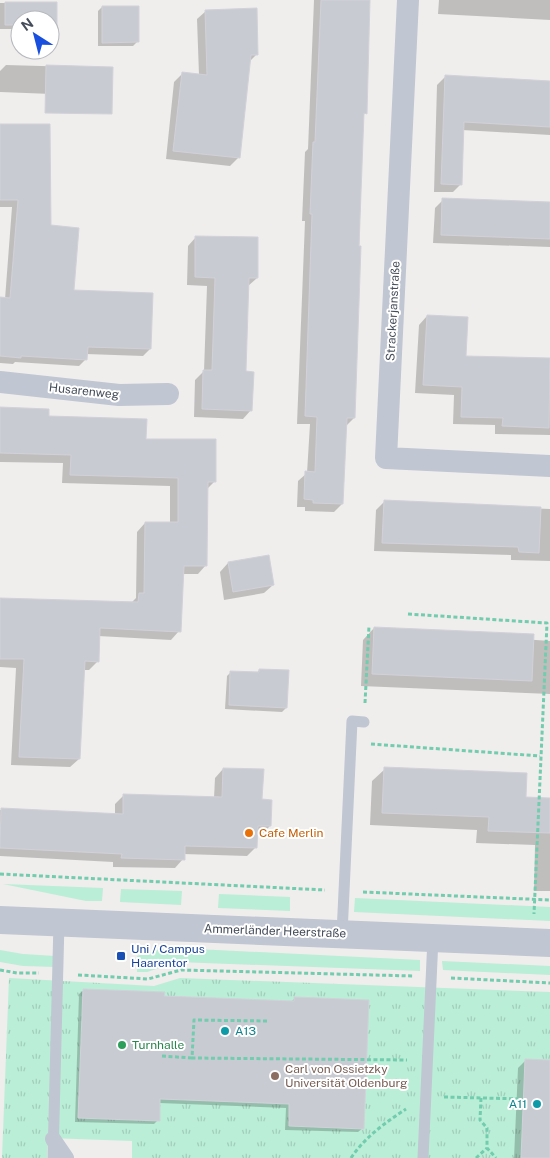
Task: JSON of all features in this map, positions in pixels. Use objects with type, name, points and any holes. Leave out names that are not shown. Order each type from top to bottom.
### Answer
[{"type":"street","name":"Strackerjanstraße","points":[[408,0],[386,458],[550,466]]},
{"type":"street","name":"Husarenweg","points":[[0,382],[119,395],[168,394]]},
{"type":"street","name":"Ammerländer Heerstraße","points":[[0,920],[541,942]]},
{"type":"street","points":[[53,1139],[66,1158]]},
{"type":"lane","points":[[342,934],[352,721],[364,722]]},
{"type":"lane","points":[[53,1158],[59,922]]},
{"type":"lane","points":[[422,1158],[433,938]]},
{"type":"path","points":[[408,614],[547,623],[534,899],[541,942]]},
{"type":"path","points":[[364,722],[368,626]]},
{"type":"path","points":[[351,743],[540,756]]},
{"type":"path","points":[[0,874],[550,900]]},
{"type":"path","points":[[0,970],[17,973],[148,979],[181,970],[432,977],[550,983]]},
{"type":"path","points":[[192,1058],[194,1020],[267,1021]]},
{"type":"path","points":[[162,1056],[192,1058],[428,1060]]},
{"type":"path","points":[[351,1158],[356,1150],[385,1122],[426,1096],[523,1099]]},
{"type":"path","points":[[481,1098],[480,1120],[487,1128],[487,1148],[496,1158]]},
{"type":"path","points":[[476,1158],[487,1148]]},
{"type":"green space","points":[[3,884],[103,888],[102,901],[86,901]]},
{"type":"green space","points":[[121,889],[182,891],[181,905],[120,902]]},
{"type":"green space","points":[[219,894],[290,897],[290,911],[218,908]]},
{"type":"green space","points":[[355,898],[550,907],[550,921],[354,912]]},
{"type":"green space","points":[[176,948],[420,960],[420,971],[178,962],[147,972],[137,972],[137,956],[157,950]]},
{"type":"green space","points":[[0,950],[55,956],[55,967],[23,966],[0,962]]},
{"type":"green space","points":[[442,961],[550,966],[550,975],[443,970]]},
{"type":"green space","name":"Carl von Ossietzky Universität Oldenburg","points":[[9,978],[154,986],[180,978],[550,992],[550,1158],[132,1158],[132,1141],[48,1138],[47,1158],[2,1158]]},
{"type":"building","points":[[321,0],[370,0],[367,114],[364,113],[359,246],[361,246],[355,418],[347,418],[343,504],[313,503],[313,500],[304,499],[305,471],[315,472],[317,417],[305,416],[312,214],[310,214]]},
{"type":"building","points":[[5,2],[57,2],[57,10],[10,10],[10,25],[5,25]]},
{"type":"building","points":[[102,6],[139,6],[139,42],[102,43]]},
{"type":"building","points":[[257,8],[258,55],[251,55],[240,158],[173,151],[182,72],[207,75],[205,10]]},
{"type":"building","points":[[46,65],[113,67],[112,114],[45,113]]},
{"type":"building","points":[[445,75],[550,81],[550,127],[464,122],[462,185],[441,184]]},
{"type":"building","points":[[0,124],[50,124],[51,225],[79,228],[74,290],[153,293],[151,349],[88,347],[87,360],[0,356],[0,297],[10,298],[18,200],[0,200]]},
{"type":"building","points":[[442,198],[550,202],[550,239],[441,235]]},
{"type":"building","points":[[195,236],[258,237],[258,278],[249,278],[246,371],[254,372],[252,411],[202,409],[203,370],[212,370],[215,278],[195,277]]},
{"type":"building","points":[[427,315],[468,317],[466,356],[550,358],[549,428],[502,426],[503,418],[461,417],[462,387],[423,385]]},
{"type":"building","points":[[0,407],[49,409],[49,416],[147,419],[146,439],[216,439],[216,482],[208,482],[207,566],[184,566],[181,632],[100,628],[99,662],[85,661],[80,759],[19,757],[24,659],[0,659],[0,598],[138,602],[139,593],[144,593],[145,522],[178,522],[178,478],[70,475],[71,455],[0,453]]},
{"type":"building","points":[[384,500],[541,507],[539,553],[519,552],[518,547],[382,543]]},
{"type":"building","points":[[269,555],[274,585],[233,592],[228,562]]},
{"type":"building","points":[[374,627],[534,634],[532,681],[372,674]]},
{"type":"building","points":[[259,669],[289,670],[287,708],[229,705],[230,671],[259,672]]},
{"type":"building","points":[[384,767],[527,773],[526,797],[550,798],[550,833],[488,831],[489,817],[382,813]]},
{"type":"building","points":[[223,768],[264,769],[262,799],[272,800],[271,826],[258,826],[257,848],[185,846],[185,860],[121,858],[122,854],[0,848],[1,808],[123,814],[123,794],[222,797]]},
{"type":"building","name":"A13","points":[[83,989],[165,992],[164,996],[294,1001],[294,997],[369,1000],[364,1129],[289,1126],[289,1104],[160,1099],[160,1121],[78,1118]]},
{"type":"building","name":"A11","points":[[525,1059],[550,1060],[550,1158],[521,1158]]},
{"type":"place","name":"Cafe Merlin","points":[[249,833]]},
{"type":"place","name":"Uni / Campus Haarentor","points":[[121,956]]},
{"type":"place","name":"A13","points":[[225,1031]]},
{"type":"place","name":"Turnhalle","points":[[122,1045]]},
{"type":"place","name":"Carl von Ossietzky Universität Oldenburg","points":[[275,1076]]},
{"type":"place","name":"A11","points":[[537,1104]]}]
